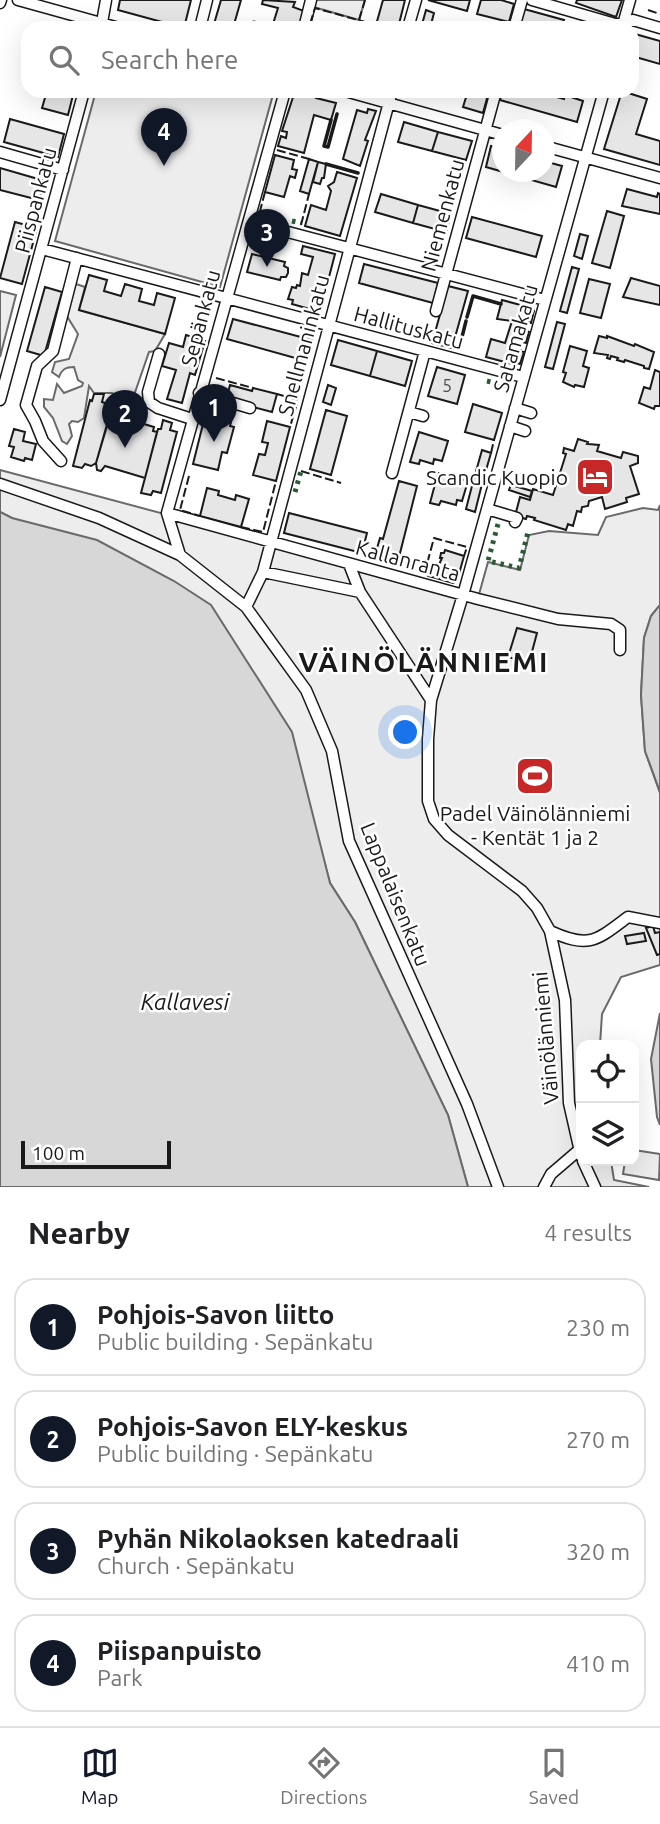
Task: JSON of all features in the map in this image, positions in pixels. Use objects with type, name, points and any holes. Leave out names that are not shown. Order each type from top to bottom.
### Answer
[{"type":"street","points":[[18,0],[86,21]]},
{"type":"street","points":[[103,21],[106,0]]},
{"type":"street","points":[[202,21],[207,0]]},
{"type":"street","points":[[306,21],[311,0]]},
{"type":"street","points":[[410,21],[416,0]]},
{"type":"street","points":[[516,21],[522,0]]},
{"type":"street","points":[[532,0],[605,21]]},
{"type":"street","points":[[623,21],[629,0]]},
{"type":"street","points":[[639,22],[660,28]]},
{"type":"street","name":"Piispankatu","points":[[0,400],[82,98]]},
{"type":"street","name":"Sepänkatu","points":[[167,513],[283,98]]},
{"type":"street","points":[[371,98],[492,132]]},
{"type":"street","name":"Snellmaninkatu","points":[[246,607],[263,572],[390,98]]},
{"type":"street","name":"Niemenkatu","points":[[436,311],[494,98]]},
{"type":"street","name":"Satamakatu","points":[[463,595],[602,98]]},
{"type":"street","points":[[555,149],[660,178]]},
{"type":"street","points":[[0,152],[63,170]]},
{"type":"street","points":[[254,223],[545,300]]},
{"type":"street","name":"Hallituskatu","points":[[42,249],[523,377]]},
{"type":"street","points":[[61,461],[43,442],[26,405],[37,366],[53,351],[78,258]]},
{"type":"street","points":[[392,473],[425,351]]},
{"type":"street","points":[[159,354],[147,398],[149,402],[158,408],[192,419]]},
{"type":"street","points":[[199,393],[250,408]]},
{"type":"street","points":[[515,408],[531,413]]},
{"type":"street","points":[[408,412],[423,416]]},
{"type":"street","points":[[510,426],[525,431]]},
{"type":"street","name":"Lappalaisenkatu","points":[[0,484],[99,518],[180,555],[246,607],[306,690],[332,751],[349,841],[467,1104],[498,1187]]},
{"type":"street","points":[[487,509],[517,518],[515,522]]},
{"type":"street","points":[[167,513],[180,555]]},
{"type":"street","name":"Kallanranta","points":[[167,513],[558,619],[611,624],[620,630],[620,650]]},
{"type":"street","points":[[349,564],[360,592],[431,700]]},
{"type":"street","points":[[263,572],[360,592]]},
{"type":"street","name":"Väinölänniemi","points":[[463,595],[431,700],[428,801],[434,819],[448,835],[523,891],[550,931],[565,1000],[569,1103],[576,1134]]},
{"type":"street","points":[[550,931],[570,940],[584,942],[597,939],[628,918],[660,923]]},
{"type":"street","points":[[544,1187],[551,1174],[565,1160],[576,1157]]},
{"type":"street","name":"Väinölänniemi","points":[[586,1166],[595,1187]]},
{"type":"shaded area","points":[[312,0],[365,0],[359,20],[310,6]]},
{"type":"shaded area","points":[[94,98],[272,98],[220,287],[55,241]]},
{"type":"shaded area","points":[[73,283],[85,287],[79,310],[165,334],[155,351],[149,352],[132,401],[112,393],[94,393],[89,386],[84,418],[69,424],[72,436],[67,444],[62,441],[53,418],[44,407],[44,399],[53,400],[57,384],[64,393],[82,386],[83,383],[78,380],[74,367],[65,369],[59,377],[52,372],[55,362],[69,359],[78,334],[65,313]]},
{"type":"shaded area","points":[[0,291],[16,295],[0,357]]},
{"type":"shaded area","points":[[0,470],[478,598],[488,562],[520,570],[529,535],[549,531],[598,535],[606,517],[643,508],[658,510],[660,505],[660,605],[651,616],[644,638],[641,695],[645,751],[660,793],[660,965],[621,977],[602,1014],[600,1040],[576,1040],[576,1166],[612,1166],[614,1180],[649,1187],[468,1187],[448,1115],[355,922],[330,883],[322,854],[12,518],[0,512]]},
{"type":"shaded area","points":[[639,1151],[660,1154],[659,1180],[623,1174],[624,1166],[639,1166]]},
{"type":"water","name":"Kallavesi","points":[[0,512],[12,518],[97,540],[174,581],[211,605],[292,732],[330,883],[355,922],[448,1115],[468,1187],[0,1187]]},
{"type":"water","points":[[660,605],[660,792],[645,751],[641,695],[644,638],[651,616]]},
{"type":"water","points":[[660,1013],[660,1125],[651,1059]]},
{"type":"building","points":[[120,0],[191,0],[186,21],[158,21],[118,10]]},
{"type":"building","points":[[221,0],[241,0],[235,21],[215,21]]},
{"type":"building","points":[[263,0],[295,2],[293,7],[304,11],[301,21],[274,21],[278,8],[262,4]]},
{"type":"building","points":[[383,0],[405,0],[400,21],[377,21]]},
{"type":"building","points":[[428,0],[470,0],[467,11]]},
{"type":"building","points":[[481,0],[501,0],[514,4],[509,21],[477,14]]},
{"type":"building","points":[[577,0],[622,0],[616,17],[576,3]]},
{"type":"building","points":[[524,9],[564,20],[564,21],[521,21]]},
{"type":"building","points":[[426,10],[434,13],[432,21],[423,21]]},
{"type":"building","points":[[639,35],[660,41],[660,64],[639,58]]},
{"type":"building","points":[[639,96],[647,99],[636,134],[660,141],[660,165],[604,149],[620,98]]},
{"type":"building","points":[[45,98],[72,98],[68,115],[42,108]]},
{"type":"building","points":[[293,98],[316,98],[336,103],[331,120],[314,115],[304,153],[278,146],[281,136],[286,138],[287,132],[282,131]]},
{"type":"building","points":[[466,98],[487,98],[483,113],[463,107]]},
{"type":"building","points":[[574,98],[583,101],[577,122],[500,100]]},
{"type":"building","points":[[368,109],[376,111],[365,140],[368,141],[360,166],[343,159],[357,110],[367,113]]},
{"type":"building","points":[[10,119],[64,134],[58,157],[4,142]]},
{"type":"building","points":[[404,122],[438,132],[432,151],[398,142]]},
{"type":"building","points":[[438,132],[472,141],[466,160],[432,151]]},
{"type":"building","points":[[491,146],[492,146],[492,169],[486,167]]},
{"type":"building","points":[[275,155],[294,160],[292,169],[297,170],[295,178],[290,176],[284,197],[265,192]]},
{"type":"building","points":[[309,159],[318,162],[309,194],[300,191]]},
{"type":"building","points":[[318,162],[326,164],[324,178],[320,184],[313,182]]},
{"type":"building","points":[[555,164],[562,166],[556,187],[539,182],[555,182]]},
{"type":"building","points":[[0,168],[45,181],[39,200],[0,190]]},
{"type":"building","points":[[337,172],[357,178],[340,236],[305,226],[311,205],[326,210],[331,191],[328,186],[334,182]]},
{"type":"building","points":[[627,189],[657,197],[658,193],[660,194],[660,214],[622,206]]},
{"type":"building","points":[[381,194],[418,205],[413,223],[375,212]]},
{"type":"building","points":[[418,205],[451,214],[446,232],[413,223]]},
{"type":"building","points":[[607,211],[624,216],[610,268],[592,263]]},
{"type":"building","points":[[472,217],[542,236],[536,257],[466,238]]},
{"type":"building","points":[[15,222],[37,228],[22,284],[0,278]]},
{"type":"building","points":[[580,234],[588,236],[582,259],[574,256]]},
{"type":"building","points":[[303,246],[335,254],[320,312],[292,304],[293,300],[288,299],[292,287],[300,286],[302,273],[308,275],[313,257],[301,254]]},
{"type":"building","points":[[252,254],[285,262],[284,266],[288,268],[286,277],[281,277],[280,280],[247,272]]},
{"type":"building","points":[[364,264],[438,283],[433,303],[359,283]]},
{"type":"building","points":[[572,267],[579,269],[567,313],[560,311]]},
{"type":"building","points":[[89,275],[107,280],[104,291],[121,296],[125,284],[142,289],[139,301],[154,305],[157,293],[175,298],[165,334],[79,310]]},
{"type":"building","points":[[631,278],[660,286],[660,305],[623,297]]},
{"type":"building","points":[[589,279],[610,284],[601,318],[580,313]]},
{"type":"building","points":[[448,286],[468,291],[452,348],[432,343]]},
{"type":"building","points":[[45,287],[62,292],[44,356],[27,351]]},
{"type":"building","points":[[502,300],[532,308],[534,311],[531,323],[528,322],[526,343],[523,342],[520,351],[524,352],[520,364],[516,365],[486,357],[491,339],[505,343],[512,321],[497,319]]},
{"type":"building","points":[[233,319],[312,340],[306,361],[227,339]]},
{"type":"building","points":[[557,322],[565,324],[553,369],[545,367]]},
{"type":"building","points":[[186,335],[205,341],[195,375],[190,373],[182,403],[167,399],[176,370],[162,366],[169,343],[183,347]]},
{"type":"building","points":[[599,336],[607,336],[634,346],[635,344],[654,352],[649,369],[594,353]]},
{"type":"building","points":[[338,340],[377,351],[370,376],[331,365]]},
{"type":"building","points":[[570,346],[587,351],[583,366],[589,368],[584,387],[574,387],[563,382]]},
{"type":"building","points":[[377,351],[412,361],[405,386],[370,376]]},
{"type":"building","points":[[437,367],[465,375],[457,404],[428,396]]},
{"type":"building","points":[[655,370],[660,372],[660,406],[655,406],[654,409],[639,403],[644,387],[650,389]]},
{"type":"building","points":[[230,385],[277,394],[272,412],[226,400]]},
{"type":"building","points":[[328,385],[336,388],[331,405],[323,402]]},
{"type":"building","points":[[94,394],[104,394],[102,402],[108,404],[104,417],[109,419],[96,463],[91,466],[85,464],[82,468],[73,466],[90,400],[92,401]]},
{"type":"building","points":[[209,400],[235,407],[230,426],[234,427],[227,453],[222,452],[218,470],[193,464]]},
{"type":"building","points":[[473,404],[502,413],[494,440],[465,432]]},
{"type":"building","points":[[326,410],[347,416],[331,475],[310,469]]},
{"type":"building","points":[[110,414],[154,427],[153,431],[157,432],[145,478],[105,466],[101,471],[97,470],[96,463]]},
{"type":"building","points":[[163,420],[172,423],[170,430],[177,432],[161,493],[141,493],[158,429],[161,429]]},
{"type":"building","points":[[267,421],[290,427],[276,481],[253,475],[259,454],[265,455],[268,443],[262,442]]},
{"type":"building","points":[[14,429],[25,432],[23,441],[36,444],[32,460],[25,458],[24,461],[11,457],[14,447],[9,446]]},
{"type":"building","points":[[419,432],[448,441],[442,461],[434,459],[433,464],[420,460],[419,464],[410,462]]},
{"type":"building","points":[[578,439],[588,442],[587,444],[599,445],[597,451],[621,458],[623,452],[638,456],[638,463],[630,466],[639,494],[626,498],[627,502],[605,509],[602,497],[589,501],[588,506],[582,507],[581,512],[577,511],[573,526],[568,524],[566,530],[534,520],[535,518],[515,516],[520,497],[530,500],[533,489],[553,495],[566,454],[563,453],[564,448],[574,451]]},
{"type":"building","points":[[482,450],[491,453],[482,484],[473,482]]},
{"type":"building","points":[[438,473],[468,481],[462,501],[457,500],[456,505],[441,501],[439,505],[430,503]]},
{"type":"building","points":[[399,481],[417,486],[397,565],[374,558],[380,538],[383,539]]},
{"type":"building","points":[[473,482],[482,484],[475,512],[466,509]]},
{"type":"building","points":[[511,485],[532,491],[530,497],[509,490]]},
{"type":"building","points":[[207,488],[219,491],[218,495],[235,500],[236,495],[249,499],[241,527],[200,516]]},
{"type":"building","points":[[289,513],[367,533],[362,553],[284,533]]},
{"type":"building","points":[[445,550],[464,556],[457,581],[453,583],[436,578],[441,553]]},
{"type":"building","points":[[517,628],[537,633],[529,663],[508,657]]},
{"type":"building","points":[[653,926],[655,933],[660,932],[660,954],[657,955],[646,928]]},
{"type":"building","points":[[644,933],[646,941],[627,944],[625,936]]},
{"type":"hedge","points":[[292,221],[301,223]]},
{"type":"hedge","points":[[487,381],[508,386]]},
{"type":"hedge","points":[[295,492],[301,471]]},
{"type":"hedge","points":[[498,524],[488,561],[519,568],[528,532]]},
{"type":"fence","points":[[359,20],[365,0]]},
{"type":"fence","points":[[311,21],[315,8],[362,21]]},
{"type":"fence","points":[[648,10],[660,14]]},
{"type":"fence","points":[[277,150],[309,159]]},
{"type":"fence","points":[[265,192],[259,215],[279,221]]},
{"type":"fence","points":[[301,225],[309,194]]},
{"type":"fence","points":[[216,378],[253,388]]},
{"type":"fence","points":[[277,394],[298,400],[290,427]]},
{"type":"fence","points":[[491,453],[494,440]]},
{"type":"fence","points":[[301,471],[341,483]]},
{"type":"fence","points":[[189,476],[180,510],[200,516]]},
{"type":"fence","points":[[241,527],[263,532],[276,481]]},
{"type":"fence","points":[[436,578],[424,575],[434,538],[467,547],[464,556]]},
{"type":"wall","points":[[331,120],[324,146],[328,147],[337,114]]},
{"type":"wall","points":[[326,164],[358,173]]},
{"type":"wall","points":[[467,317],[473,296],[501,304]]},
{"type":"wall","points":[[459,349],[466,321]]},
{"type":"place","name":"Piispanpuisto","points":[[164,166]]},
{"type":"place","name":"Pyhän Nikolaoksen katedraali","points":[[267,267]]},
{"type":"place","name":"Pohjois-Savon liitto","points":[[214,442]]},
{"type":"place","name":"Pohjois-Savon ELY-keskus","points":[[125,448]]},
{"type":"place","name":"Scandic Kuopio","points":[[595,477]]},
{"type":"place","name":"Padel Väinölänniemi - Kentät 1 ja 2","points":[[535,776]]},
{"type":"district","name":"VÄINÖLÄNNIEMI","points":[[424,661]]}]
